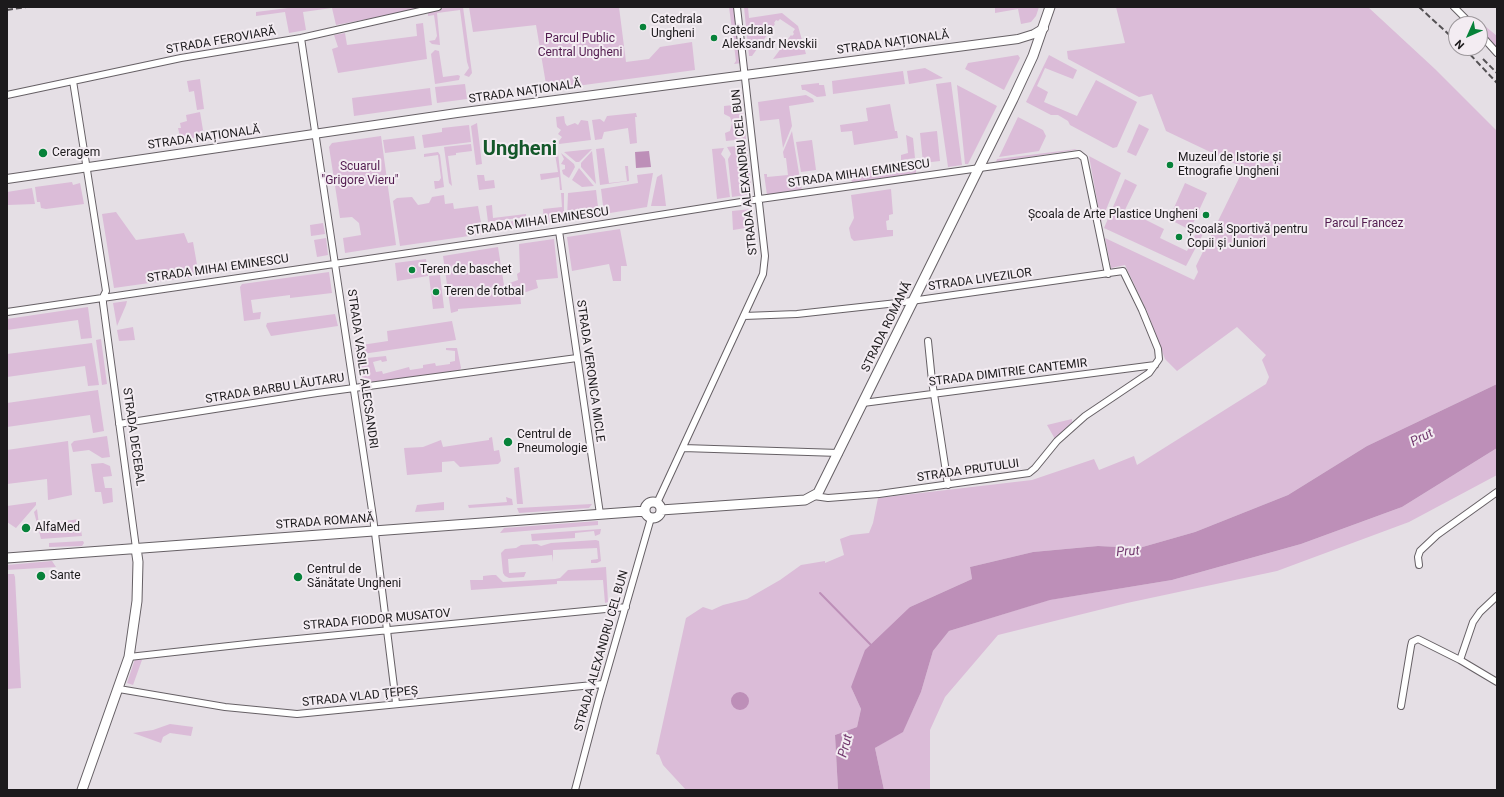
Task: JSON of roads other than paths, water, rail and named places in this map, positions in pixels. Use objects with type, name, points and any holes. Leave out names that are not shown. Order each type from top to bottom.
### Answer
[{"type":"main road","name":"STRADA ROMANĂ","points":[[814,496],[822,487],[979,168],[1033,56],[1044,28],[1050,7]]},
{"type":"main road","points":[[659,506],[658,517],[648,514],[649,504],[659,506],[805,500],[814,496]]},
{"type":"main road","name":"STRADA ROMANĂ","points":[[7,558],[600,514],[648,514]]},
{"type":"main road","name":"STRADA DECEBAL","points":[[82,790],[119,689],[129,657],[137,601],[138,562],[136,548]]},
{"type":"street","name":"STRADA FEROVIARĂ","points":[[7,95],[216,52],[302,38],[438,7]]},
{"type":"street","name":"STRADA ALEXANDRU CEL BUN","points":[[659,506],[683,448],[763,274],[766,256],[737,7]]},
{"type":"street","points":[[1454,7],[1463,16]]},
{"type":"street","name":"STRADA NAȚIONALĂ","points":[[7,179],[317,134],[1018,39],[1034,34],[1044,28]]},
{"type":"street","name":"STRADA VASILE ALECSANDRI","points":[[302,38],[375,530],[396,703]]},
{"type":"street","points":[[1488,43],[1497,53]]},
{"type":"street","name":"STRADA DECEBAL","points":[[73,81],[106,291],[103,297],[136,548]]},
{"type":"street","name":"STRADA MIHAI EMINESCU","points":[[7,312],[760,199],[1073,155],[1083,155],[1084,158],[1108,274]]},
{"type":"street","name":"STRADA VERONICA MICLE","points":[[559,230],[600,514]]},
{"type":"street","name":"STRADA LIVEZILOR","points":[[744,316],[820,312],[914,301],[1123,271],[1142,310],[1160,355],[1155,365]]},
{"type":"street","points":[[928,340],[934,394],[948,485]]},
{"type":"street","name":"STRADA BARBU LĂUTARU","points":[[119,424],[354,388],[577,358]]},
{"type":"street","name":"STRADA DIMITRIE CANTEMIR","points":[[863,403],[1155,365]]},
{"type":"street","name":"STRADA PRUTULUI","points":[[814,496],[828,498],[850,497],[1029,473],[1035,468],[1050,448],[1069,429],[1085,416],[1140,380],[1155,365]]},
{"type":"street","points":[[683,448],[839,453]]},
{"type":"street","points":[[1419,565],[1418,557],[1420,552],[1438,535],[1497,492]]},
{"type":"street","name":"STRADA ALEXANDRU CEL BUN","points":[[575,790],[603,684],[626,607],[648,514]]},
{"type":"street","points":[[1460,660],[1473,622],[1497,596]]},
{"type":"street","name":"STRADA FIODOR MUSATOV","points":[[129,657],[256,643],[626,607]]},
{"type":"street","points":[[1401,706],[1411,646],[1415,640],[1421,639],[1497,682]]},
{"type":"street","name":"STRADA VLAD ŢEPEȘ","points":[[119,689],[232,708],[297,714],[396,703],[603,684]]},
{"type":"water","points":[[649,151],[651,167],[636,168],[635,152]]},
{"type":"water","name":"Prut","points":[[1497,384],[1497,448],[1402,507],[1301,544],[1172,580],[1050,600],[949,631],[933,651],[921,692],[903,732],[875,748],[884,790],[838,790],[835,735],[857,727],[861,709],[851,687],[865,650],[910,607],[972,579],[970,567],[1033,552],[1098,546],[1139,548],[1195,532],[1288,495],[1367,446]]},
{"type":"water","points":[[740,692],[746,695],[749,701],[746,707],[740,710],[734,707],[731,701],[734,695]]},
{"type":"waterway","points":[[820,593],[871,645]]},
{"type":"railway","points":[[7,10],[26,7]]},
{"type":"railway","points":[[1419,7],[1448,34]]},
{"type":"railway","points":[[1472,56],[1497,83]]},
{"type":"railway","points":[[1483,59],[1497,73]]},
{"type":"place","name":"Catedrala Ungheni","points":[[643,27]]},
{"type":"place","name":"Catedrala Aleksandr Nevskii","points":[[714,38]]},
{"type":"place","name":"Ceragem","points":[[43,153]]},
{"type":"place","name":"Muzeul de Istorie și Etnografie Ungheni","points":[[1170,165]]},
{"type":"place","name":"Școala de Arte Plastice Ungheni","points":[[1206,215]]},
{"type":"place","name":"Școală Sportivă pentru Copii și Juniori","points":[[1179,237]]},
{"type":"place","name":"Teren de baschet","points":[[412,270]]},
{"type":"place","name":"Teren de fotbal","points":[[436,292]]},
{"type":"place","name":"Centrul de Pneumologie","points":[[508,442]]},
{"type":"place","name":"AlfaMed","points":[[26,528]]},
{"type":"place","name":"Sante","points":[[41,576]]},
{"type":"place","name":"Centrul de Sănătate Ungheni","points":[[298,577]]},
{"type":"district","name":"Ungheni","points":[[520,150]]},
{"type":"park label","name":"Parcul Public Central Ungheni","points":[[580,46]]},
{"type":"park label","name":"Scuarul \"Grigore Vieru\"","points":[[360,174]]},
{"type":"park label","name":"Parcul Francez","points":[[1364,224]]}]
